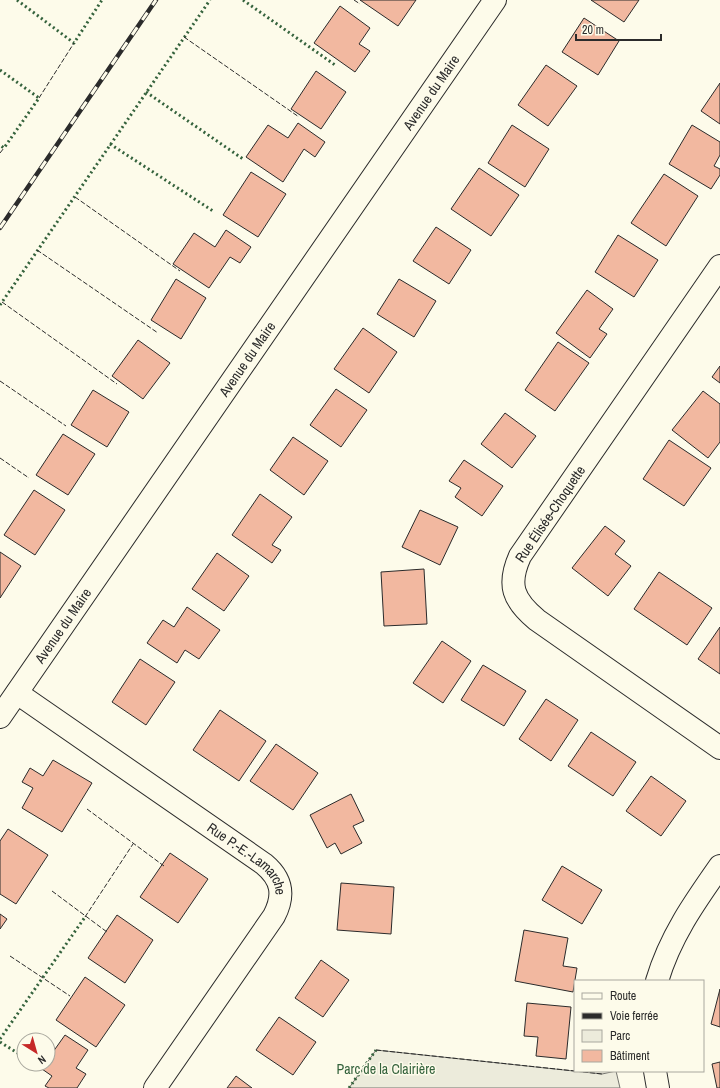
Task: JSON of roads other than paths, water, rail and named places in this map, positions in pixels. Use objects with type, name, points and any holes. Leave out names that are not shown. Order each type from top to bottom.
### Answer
[{"type":"street","name":"Avenue du Maire","points":[[0,717],[495,0]]},
{"type":"street","name":"Rue Élisée-Choquette","points":[[720,266],[520,556],[512,580],[514,591],[519,601],[537,620],[720,748]]},
{"type":"street","name":"Rue P.-E.-Lamarche","points":[[17,693],[264,864],[272,871],[281,888],[279,906],[274,916],[155,1088]]},
{"type":"street","points":[[657,980],[675,933],[720,866]]},
{"type":"street","points":[[655,1072],[658,1088]]},
{"type":"railway","points":[[0,228],[156,0]]},
{"type":"park label","name":"Parc de la Clairière","points":[[386,1069]]}]
